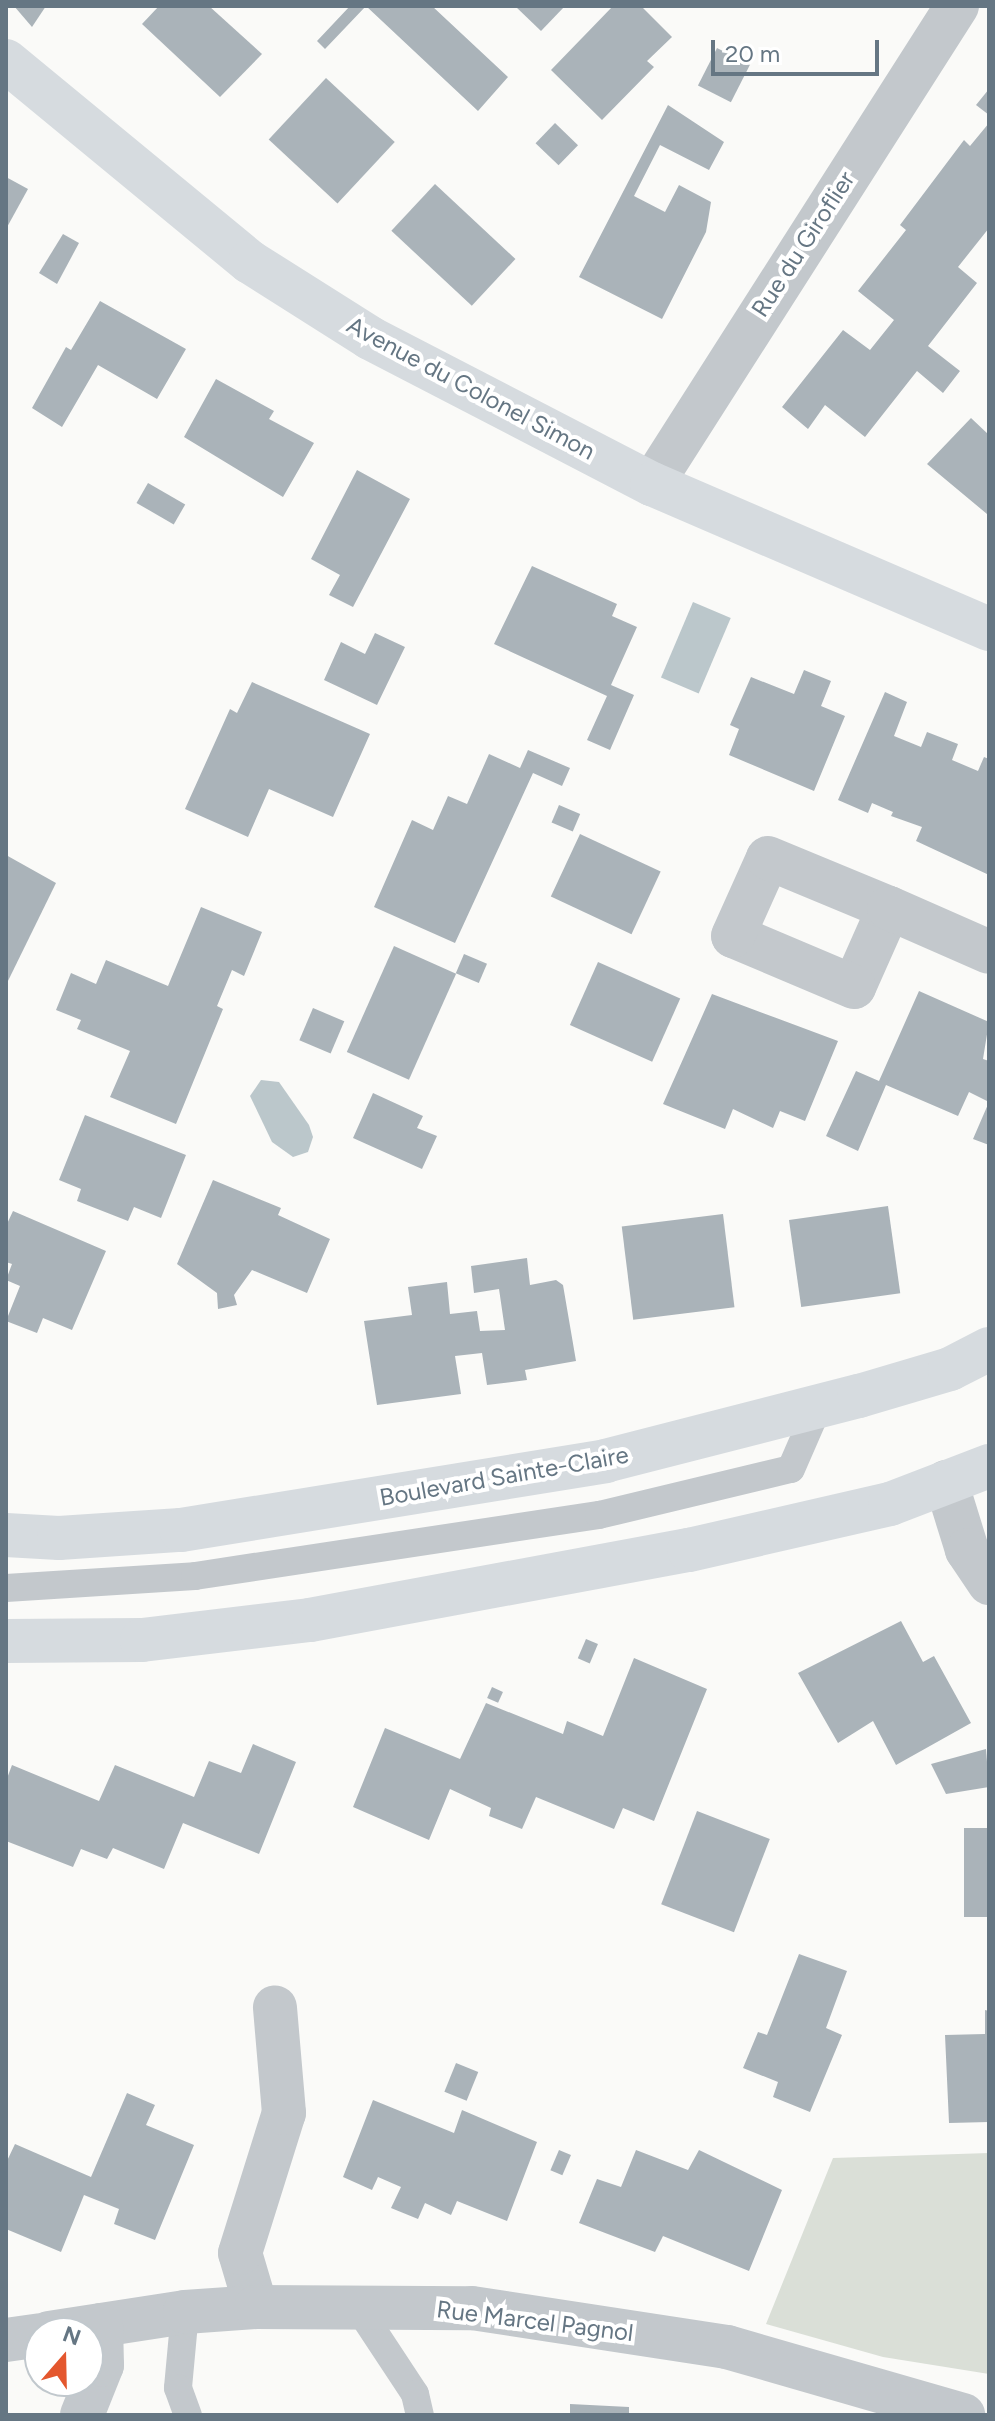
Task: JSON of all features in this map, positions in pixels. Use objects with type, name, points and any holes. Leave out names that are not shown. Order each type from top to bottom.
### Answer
[{"type":"main road","name":"Avenue du Colonel Simon","points":[[6,61],[250,262],[370,338],[652,484],[989,629]]},
{"type":"main road","name":"Boulevard Sainte-Claire","points":[[6,1535],[59,1538],[181,1530],[605,1461],[818,1407],[950,1369],[989,1349]]},
{"type":"main road","points":[[6,1641],[142,1640],[310,1620],[689,1550],[890,1504],[989,1466]]},
{"type":"street","name":"Rue du Giroflier","points":[[652,484],[957,6]]},
{"type":"street","points":[[889,908],[989,952]]},
{"type":"street","points":[[946,1482],[967,1550],[989,1583]]},
{"type":"street","points":[[256,2307],[240,2253],[284,2113],[275,2007]]},
{"type":"street","name":"Rue Marcel Pagnol","points":[[104,2325],[185,2312],[256,2307],[472,2308],[727,2347],[963,2415]]},
{"type":"lane","points":[[6,1588],[195,1576],[599,1515],[791,1469],[818,1407]]},
{"type":"lane","points":[[357,2306],[415,2394],[420,2415]]},
{"type":"lane","points":[[185,2312],[178,2388],[188,2415]]},
{"type":"shaded area","points":[[693,602],[731,618],[699,694],[661,677]]},
{"type":"shaded area","points":[[261,1080],[279,1082],[309,1125],[313,1137],[308,1152],[293,1157],[272,1142],[250,1096]]},
{"type":"shaded area","points":[[989,2153],[989,2374],[883,2357],[766,2324],[833,2158]]},
{"type":"building","points":[[14,6],[46,6],[32,27]]},
{"type":"building","points":[[159,6],[209,6],[262,54],[220,97],[142,24]]},
{"type":"building","points":[[350,6],[366,6],[325,49],[317,41]]},
{"type":"building","points":[[366,6],[432,6],[508,77],[478,111]]},
{"type":"building","points":[[515,6],[565,6],[541,31]]},
{"type":"building","points":[[613,6],[641,6],[672,37],[647,61],[654,67],[602,120],[551,70]]},
{"type":"building","points":[[717,48],[750,65],[731,102],[698,85]]},
{"type":"building","points":[[326,78],[395,142],[337,204],[269,139]]},
{"type":"building","points":[[989,89],[989,115],[976,105]]},
{"type":"building","points":[[668,105],[724,142],[709,170],[660,145],[634,196],[665,212],[679,185],[711,202],[706,232],[662,319],[579,277]]},
{"type":"building","points":[[555,123],[578,145],[559,165],[536,143]]},
{"type":"building","points":[[989,123],[989,228],[958,267],[977,283],[928,346],[960,371],[943,393],[917,371],[865,437],[825,405],[808,429],[782,407],[843,330],[870,350],[894,320],[858,291],[906,230],[900,225],[964,140],[970,146]]},
{"type":"building","points":[[6,177],[28,189],[6,229]]},
{"type":"building","points":[[435,184],[515,259],[472,306],[391,231]]},
{"type":"building","points":[[63,234],[79,243],[57,284],[39,273]]},
{"type":"building","points":[[100,301],[186,349],[157,399],[98,365],[62,427],[32,408],[66,347],[71,350]]},
{"type":"building","points":[[216,379],[274,411],[269,419],[314,443],[283,497],[184,437]]},
{"type":"building","points":[[971,418],[989,435],[989,521],[987,514],[927,464]]},
{"type":"building","points":[[357,470],[410,499],[353,607],[329,595],[340,575],[311,559]]},
{"type":"building","points":[[148,483],[185,504],[174,524],[136,503]]},
{"type":"building","points":[[532,566],[617,604],[612,616],[637,627],[611,685],[634,695],[610,750],[587,740],[607,696],[494,644]]},
{"type":"building","points":[[375,633],[405,647],[377,705],[324,680],[341,642],[365,654]]},
{"type":"building","points":[[804,670],[831,681],[821,706],[845,716],[814,791],[729,755],[739,729],[730,725],[751,677],[794,694]]},
{"type":"building","points":[[252,682],[370,734],[333,817],[269,789],[248,837],[185,809],[230,709],[237,713]]},
{"type":"building","points":[[885,692],[907,702],[894,736],[921,747],[927,732],[958,744],[952,760],[978,771],[984,757],[989,759],[989,875],[916,841],[922,827],[891,816],[893,812],[872,803],[868,813],[838,800]]},
{"type":"building","points":[[528,750],[570,768],[562,786],[533,773],[455,943],[374,907],[412,820],[433,830],[448,796],[467,804],[489,754],[520,768]]},
{"type":"building","points":[[559,805],[580,814],[573,831],[552,822]]},
{"type":"building","points":[[580,834],[661,872],[632,934],[551,897]]},
{"type":"building","points":[[6,855],[56,883],[6,985]]},
{"type":"building","points":[[201,907],[262,932],[244,976],[232,970],[217,1006],[223,1009],[176,1124],[110,1097],[130,1051],[77,1029],[81,1020],[56,1010],[71,973],[96,984],[106,960],[168,986]]},
{"type":"building","points":[[394,946],[456,974],[409,1080],[347,1052]]},
{"type":"building","points":[[464,954],[487,964],[479,983],[456,973]]},
{"type":"building","points":[[598,962],[680,999],[652,1062],[570,1025]]},
{"type":"building","points":[[919,991],[989,1022],[983,1059],[989,1061],[989,1102],[969,1092],[958,1116],[886,1085],[858,1151],[826,1136],[856,1071],[879,1081]]},
{"type":"building","points":[[712,994],[838,1041],[805,1121],[780,1111],[773,1128],[733,1109],[725,1129],[663,1104]]},
{"type":"building","points":[[313,1008],[344,1021],[331,1054],[299,1040]]},
{"type":"building","points":[[373,1093],[423,1116],[417,1128],[437,1136],[422,1169],[353,1138]]},
{"type":"building","points":[[989,1102],[989,1145],[973,1139]]},
{"type":"building","points":[[85,1115],[186,1155],[161,1218],[134,1207],[128,1221],[77,1201],[81,1189],[59,1180]]},
{"type":"building","points":[[213,1180],[281,1208],[278,1215],[330,1239],[307,1293],[252,1270],[234,1295],[237,1305],[218,1309],[217,1293],[177,1264]]},
{"type":"building","points":[[888,1206],[900,1293],[801,1307],[789,1220]]},
{"type":"building","points":[[13,1211],[106,1251],[72,1330],[43,1318],[37,1333],[6,1321],[20,1286],[6,1280],[12,1264],[6,1262],[6,1226]]},
{"type":"building","points":[[723,1214],[734,1307],[633,1320],[622,1226]]},
{"type":"building","points":[[527,1258],[530,1285],[556,1280],[563,1285],[576,1361],[525,1370],[527,1380],[487,1385],[482,1353],[455,1356],[461,1394],[377,1405],[364,1321],[412,1315],[408,1287],[447,1282],[450,1314],[477,1311],[480,1331],[505,1330],[499,1289],[474,1293],[471,1266]]},
{"type":"building","points":[[901,1621],[923,1662],[934,1656],[971,1723],[896,1765],[873,1721],[838,1743],[798,1673]]},
{"type":"building","points":[[586,1639],[598,1644],[590,1663],[578,1658]]},
{"type":"building","points":[[634,1658],[707,1689],[654,1821],[623,1808],[614,1829],[536,1797],[522,1829],[489,1816],[491,1808],[450,1789],[429,1840],[353,1807],[385,1728],[460,1759],[486,1703],[563,1734],[567,1721],[603,1736]]},
{"type":"building","points":[[492,1687],[503,1692],[498,1703],[487,1698]]},
{"type":"building","points":[[253,1744],[296,1762],[259,1854],[183,1823],[164,1869],[113,1848],[107,1859],[81,1849],[73,1867],[6,1841],[6,1781],[12,1765],[99,1801],[115,1765],[194,1797],[209,1761],[241,1773]]},
{"type":"building","points":[[986,1749],[989,1787],[946,1794],[931,1764]]},
{"type":"building","points":[[697,1811],[770,1839],[734,1932],[661,1904]]},
{"type":"building","points":[[964,1828],[989,1828],[989,1917],[964,1917]]},
{"type":"building","points":[[799,1954],[847,1971],[826,2028],[842,2035],[810,2112],[773,2097],[778,2082],[743,2068],[758,2032],[767,2035]]},
{"type":"building","points":[[985,2010],[989,2011],[989,2122],[949,2123],[945,2035],[985,2034]]},
{"type":"building","points":[[456,2063],[478,2072],[467,2101],[444,2092]]},
{"type":"building","points":[[127,2093],[155,2105],[146,2125],[194,2145],[155,2240],[114,2224],[119,2209],[84,2195],[61,2252],[6,2229],[6,2163],[15,2144],[91,2177]]},
{"type":"building","points":[[373,2100],[454,2133],[462,2110],[537,2142],[507,2221],[457,2201],[451,2215],[425,2203],[418,2219],[391,2208],[401,2187],[378,2177],[372,2190],[343,2177]]},
{"type":"building","points":[[559,2150],[571,2155],[562,2175],[550,2170]]},
{"type":"building","points":[[636,2150],[688,2170],[699,2150],[782,2190],[749,2271],[663,2236],[655,2252],[579,2223],[597,2179],[621,2187]]},
{"type":"building","points":[[570,2404],[629,2407],[629,2415],[570,2415]]}]
